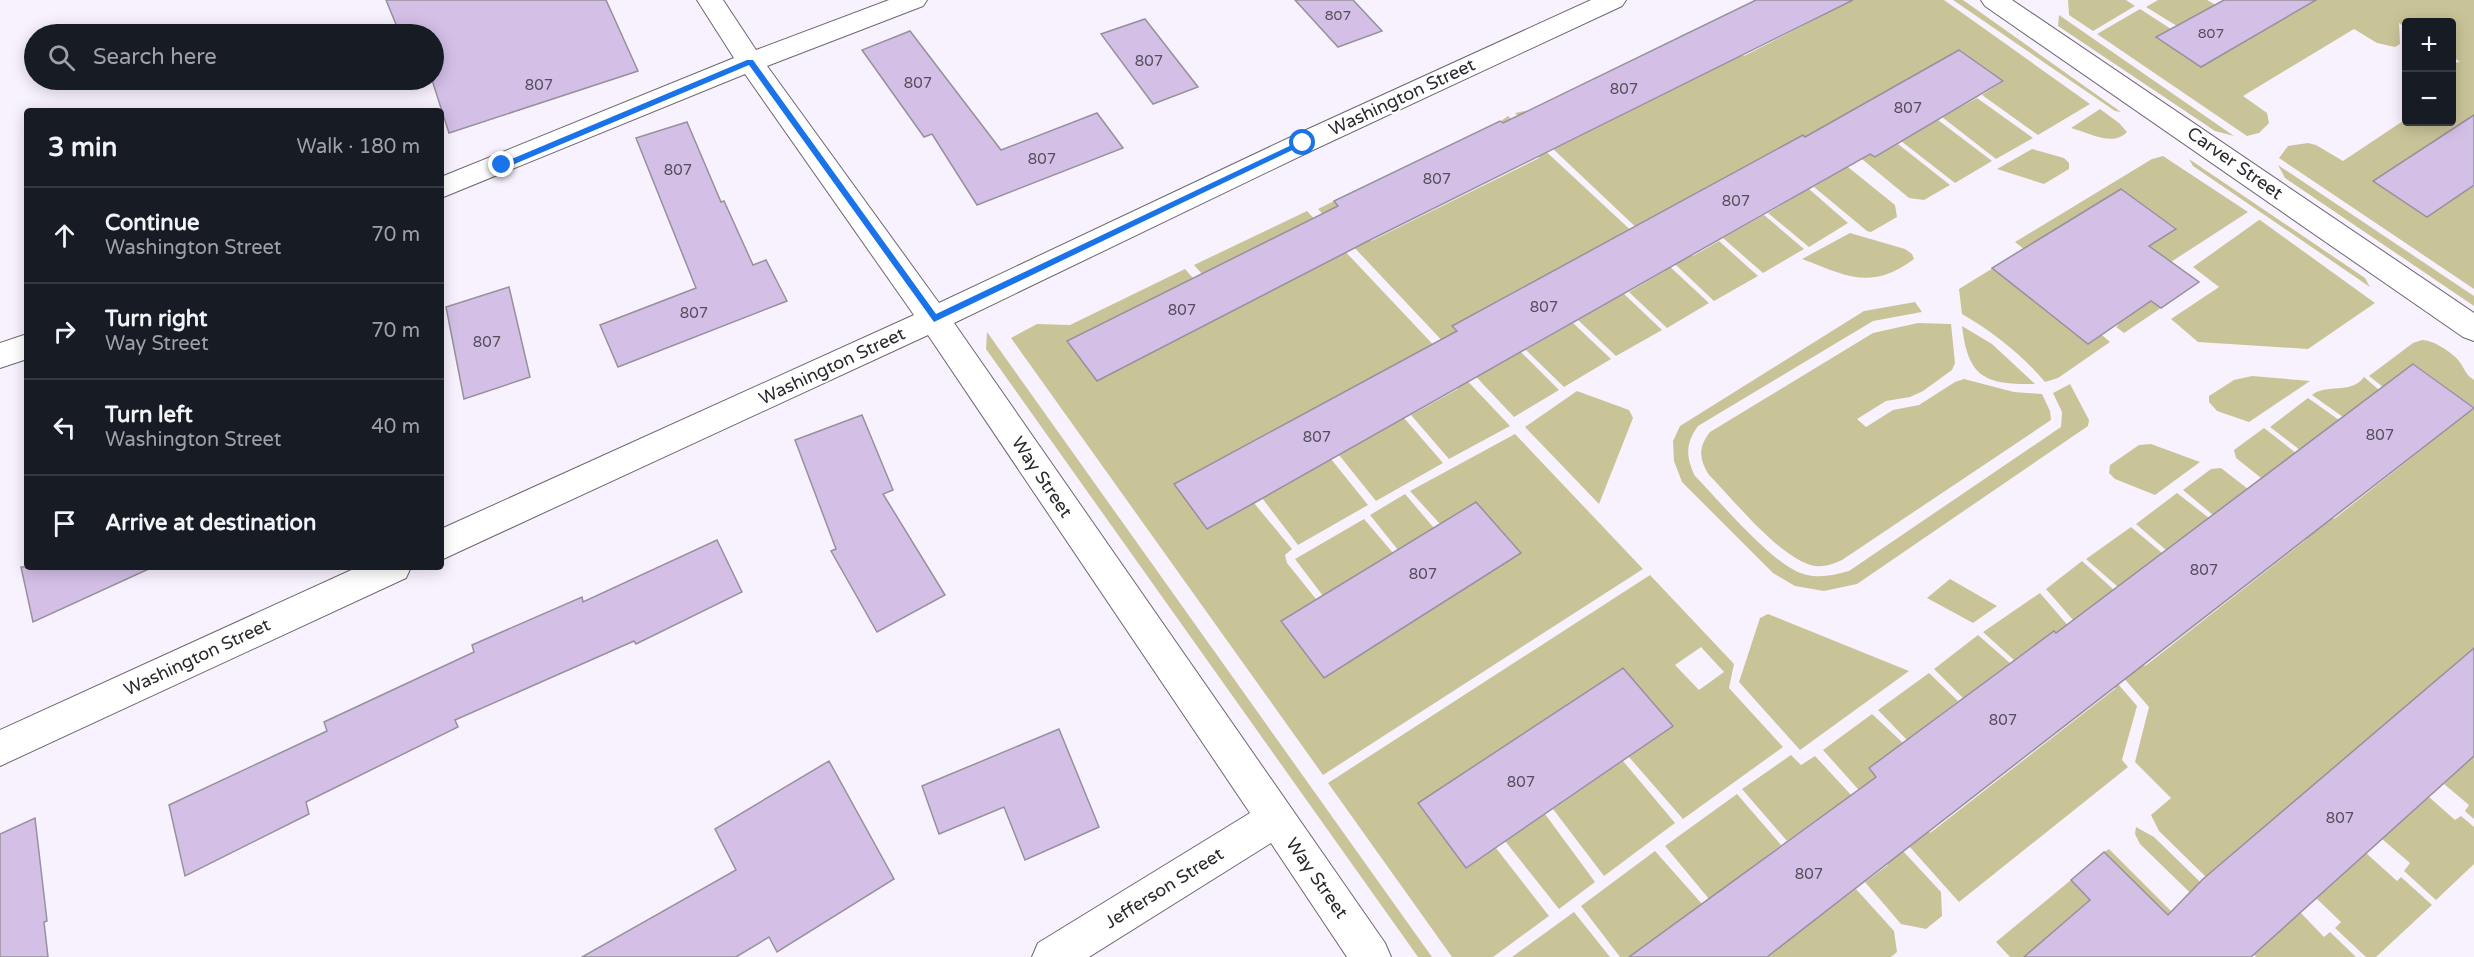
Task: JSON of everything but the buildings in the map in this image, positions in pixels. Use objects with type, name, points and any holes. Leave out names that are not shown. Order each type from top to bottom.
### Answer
[{"type":"street","name":"Way Street","points":[[710,0],[750,62],[934,319],[1371,957]]},
{"type":"street","points":[[444,187],[750,62],[914,0]]},
{"type":"street","name":"Washington Street","points":[[444,544],[934,319],[1292,148],[1613,0]]},
{"type":"street","name":"Carver Street","points":[[1994,0],[2474,329]]},
{"type":"street","points":[[0,356],[24,347]]},
{"type":"street","name":"Washington Street","points":[[0,748],[387,570]]},
{"type":"street","name":"Jefferson Street","points":[[1052,957],[1275,819]]},
{"type":"shaded area","points":[[1853,0],[1944,0],[2090,104],[2038,135],[1982,95],[2004,81],[1959,50],[1831,123],[1875,157],[1898,144],[1950,185],[1924,200],[1909,198],[1857,155],[1843,163],[1895,205],[1897,217],[1871,232],[1814,187],[1845,168],[1803,135],[1652,220],[1693,256],[1719,241],[1758,276],[1714,301],[1515,113],[1530,110],[1566,143],[1718,67],[1680,36],[1705,25],[1744,56]]},
{"type":"shaded area","points":[[1953,0],[1963,0],[2121,112],[2115,111]]},
{"type":"shaded area","points":[[2068,0],[2126,0],[2135,6],[2093,31],[2069,15]]},
{"type":"shaded area","points":[[2158,0],[2207,0],[2216,5],[2177,26],[2146,7]]},
{"type":"shaded area","points":[[2316,0],[2474,0],[2474,115],[2374,181],[2474,185],[2474,289],[2279,158],[2288,146],[2308,143],[2316,145],[2343,161],[2402,122],[2402,126],[2456,126],[2456,62],[2460,62],[2456,59],[2456,18],[2402,18],[2402,25],[2399,23],[2400,44],[2395,47],[2377,43],[2354,29],[2243,96],[2267,113],[2269,123],[2259,133],[2247,136],[2097,34],[2140,9],[2171,29],[2156,37],[2201,67]]},
{"type":"shaded area","points":[[2059,15],[2234,136],[2215,131],[2058,26]]},
{"type":"shaded area","points":[[1977,98],[2033,138],[1996,159],[1942,117]]},
{"type":"shaded area","points":[[2100,109],[2127,132],[2108,139],[2071,128]]},
{"type":"shaded area","points":[[1508,116],[1709,303],[1667,328],[1629,292],[1665,271],[1623,233],[1453,327],[1493,368],[1521,352],[1559,390],[1514,417],[1318,209],[1334,201],[1371,241],[1539,158],[1501,121]]},
{"type":"shaded area","points":[[1938,120],[1992,161],[1955,183],[1901,141]]},
{"type":"shaded area","points":[[2032,149],[2064,158],[2069,163],[2069,169],[2044,184],[1997,169]]},
{"type":"shaded area","points":[[2163,156],[2248,212],[2171,262],[2149,246],[2176,228],[2121,189],[2024,249],[2015,242],[2152,159]]},
{"type":"shaded area","points":[[2189,159],[2365,278],[2370,287],[2193,166]]},
{"type":"shaded area","points":[[2278,165],[2474,296],[2474,306],[2285,178]]},
{"type":"shaded area","points":[[1809,189],[1848,223],[1809,247],[1768,213]]},
{"type":"shaded area","points":[[1307,211],[1510,426],[1449,459],[1411,415],[1458,389],[1422,350],[1175,484],[1207,529],[1254,503],[1292,549],[1285,555],[1287,563],[1316,599],[1281,621],[1323,677],[1521,553],[1476,502],[1440,524],[1410,491],[1515,434],[1643,569],[1323,775],[1011,338],[1037,324],[1070,325],[1185,269],[1193,278],[1067,341],[1097,380],[1335,258],[1202,274],[1194,265]]},
{"type":"shaded area","points":[[1764,215],[1804,249],[1763,273],[1723,238]]},
{"type":"shaded area","points":[[2259,220],[2375,303],[2308,349],[2198,342],[2171,319],[2219,287],[2193,267]]},
{"type":"shaded area","points":[[1850,233],[1905,249],[1912,254],[1914,259],[1899,269],[1872,278],[1846,275],[1802,259]]},
{"type":"shaded area","points":[[1993,268],[2088,344],[2102,335],[2110,342],[2058,378],[2045,382],[2006,345],[1985,328],[1962,314],[1959,289]]},
{"type":"shaded area","points":[[2109,269],[2161,308],[2124,333],[2116,327],[2119,324],[2111,318]]},
{"type":"shaded area","points":[[1624,294],[1662,330],[1616,356],[1578,320]]},
{"type":"shaded area","points":[[1915,302],[1922,312],[1873,321],[1698,426],[1694,433],[1688,451],[1695,476],[1748,533],[1780,561],[1794,570],[1812,576],[1828,576],[1849,571],[2061,427],[2062,412],[2053,393],[2070,384],[2089,420],[2088,426],[1857,584],[1824,591],[1795,586],[1773,573],[1682,482],[1674,461],[1673,441],[1680,426],[1864,311]]},
{"type":"shaded area","points":[[1573,323],[1611,359],[1564,387],[1526,350]]},
{"type":"shaded area","points":[[1918,323],[1951,324],[1955,363],[1952,370],[1923,391],[1910,397],[1886,401],[1857,419],[1866,427],[1893,410],[1919,405],[1955,382],[1964,379],[2014,392],[2042,394],[2050,411],[2051,420],[1842,560],[1819,566],[1802,562],[1759,528],[1709,475],[1703,464],[1701,453],[1703,443],[1710,432],[1873,333]]},
{"type":"shaded area","points":[[1962,326],[1992,344],[2035,384],[2003,383],[1991,380],[1982,374],[1974,367],[1969,357]]},
{"type":"shaded area","points":[[987,332],[1432,957],[1418,957],[986,349]]},
{"type":"shaded area","points":[[2422,340],[2437,344],[2452,354],[2474,380],[2474,407],[2414,364],[2383,387],[2369,376],[2413,343]]},
{"type":"shaded area","points":[[2252,376],[2310,381],[2249,422],[2217,411],[2209,402],[2209,396],[2234,380]]},
{"type":"shaded area","points":[[2364,377],[2379,390],[2343,417],[2312,395],[2324,390],[2352,386]]},
{"type":"shaded area","points":[[1577,391],[1629,410],[1633,418],[1599,504],[1525,427]]},
{"type":"shaded area","points":[[2308,398],[2339,420],[2300,450],[2270,427]]},
{"type":"shaded area","points":[[2474,408],[2474,647],[2443,674],[2474,700],[2474,746],[2416,698],[2206,877],[2159,831],[2151,815],[2171,798],[2135,762],[2149,707],[2046,589],[2082,561],[2114,590],[2085,612],[2145,666],[2307,539],[2246,490],[2213,515],[2183,490],[2211,469],[2221,468],[2266,503],[2280,493],[2236,458],[2234,450],[2264,428],[2296,453],[2273,471],[2334,519]]},
{"type":"shaded area","points":[[1404,418],[1443,463],[1376,501],[1339,455]]},
{"type":"shaded area","points":[[2151,444],[2200,462],[2155,495],[2115,479],[2109,473],[2110,465],[2139,445]]},
{"type":"shaded area","points":[[1331,459],[1368,505],[1298,545],[1262,498]]},
{"type":"shaded area","points":[[2177,493],[2209,518],[2166,550],[2136,524]]},
{"type":"shaded area","points":[[1405,494],[1434,528],[1398,550],[1370,515]]},
{"type":"shaded area","points":[[1364,519],[1393,553],[1323,596],[1295,559]]},
{"type":"shaded area","points":[[2131,527],[2162,553],[2118,587],[2086,559]]},
{"type":"shaded area","points":[[1650,575],[1734,664],[1729,688],[1783,747],[1683,819],[1629,757],[1673,726],[1622,668],[1418,803],[1466,868],[1496,848],[1549,916],[1493,957],[1452,957],[1328,783]],"holes":[[[1701,647],[1724,672],[1699,690],[1675,665]]]},
{"type":"shaded area","points":[[1950,579],[1997,606],[1973,623],[1927,598]]},
{"type":"shaded area","points":[[2040,593],[2137,706],[2122,760],[2128,767],[1959,902],[1823,750],[1872,714],[1903,743],[1869,768],[1930,833],[2116,688],[2054,631],[2014,660],[1983,632]]},
{"type":"shaded area","points":[[1768,614],[1909,671],[1800,750],[1739,682],[1760,618]]},
{"type":"shaded area","points":[[1978,635],[2010,663],[1963,698],[1934,669]]},
{"type":"shaded area","points":[[1929,673],[1958,701],[1907,740],[1878,710]]},
{"type":"shaded area","points":[[1791,755],[1801,765],[1815,756],[1941,892],[1942,916],[1926,929],[1901,924],[1865,882],[1888,865],[1836,806],[1787,841],[1742,789]]},
{"type":"shaded area","points":[[2474,756],[2474,819],[2465,811],[2469,805],[2444,784]]},
{"type":"shaded area","points":[[1623,761],[1675,823],[1604,876],[1553,809]]},
{"type":"shaded area","points":[[1737,794],[1781,845],[1709,899],[1665,846]]},
{"type":"shaded area","points":[[2429,797],[2455,820],[2461,816],[2474,827],[2474,864],[2436,900],[2404,871],[2410,863],[2382,839]]},
{"type":"shaded area","points":[[1545,814],[1595,882],[1559,909],[1505,841]]},
{"type":"shaded area","points":[[2136,827],[2154,837],[2264,944],[2300,912],[2324,937],[2330,932],[2356,957],[2256,957],[2140,844],[2135,834]]},
{"type":"shaded area","points":[[2109,849],[2217,957],[2210,957],[2104,852]]},
{"type":"shaded area","points":[[1655,851],[1702,904],[1629,957],[1620,957],[1581,906]]},
{"type":"shaded area","points":[[2366,853],[2397,881],[2401,877],[2432,905],[2376,957],[2366,957],[2335,928],[2341,922],[2316,898]]},
{"type":"shaded area","points":[[2071,880],[2126,937],[2043,957],[2010,957],[1996,942]]},
{"type":"shaded area","points":[[1856,889],[1894,931],[1897,952],[1891,957],[1767,957]]},
{"type":"shaded area","points":[[1574,912],[1610,957],[1512,957]]},
{"type":"route","points":[[502,165],[750,62],[934,319],[1303,143]]}]
